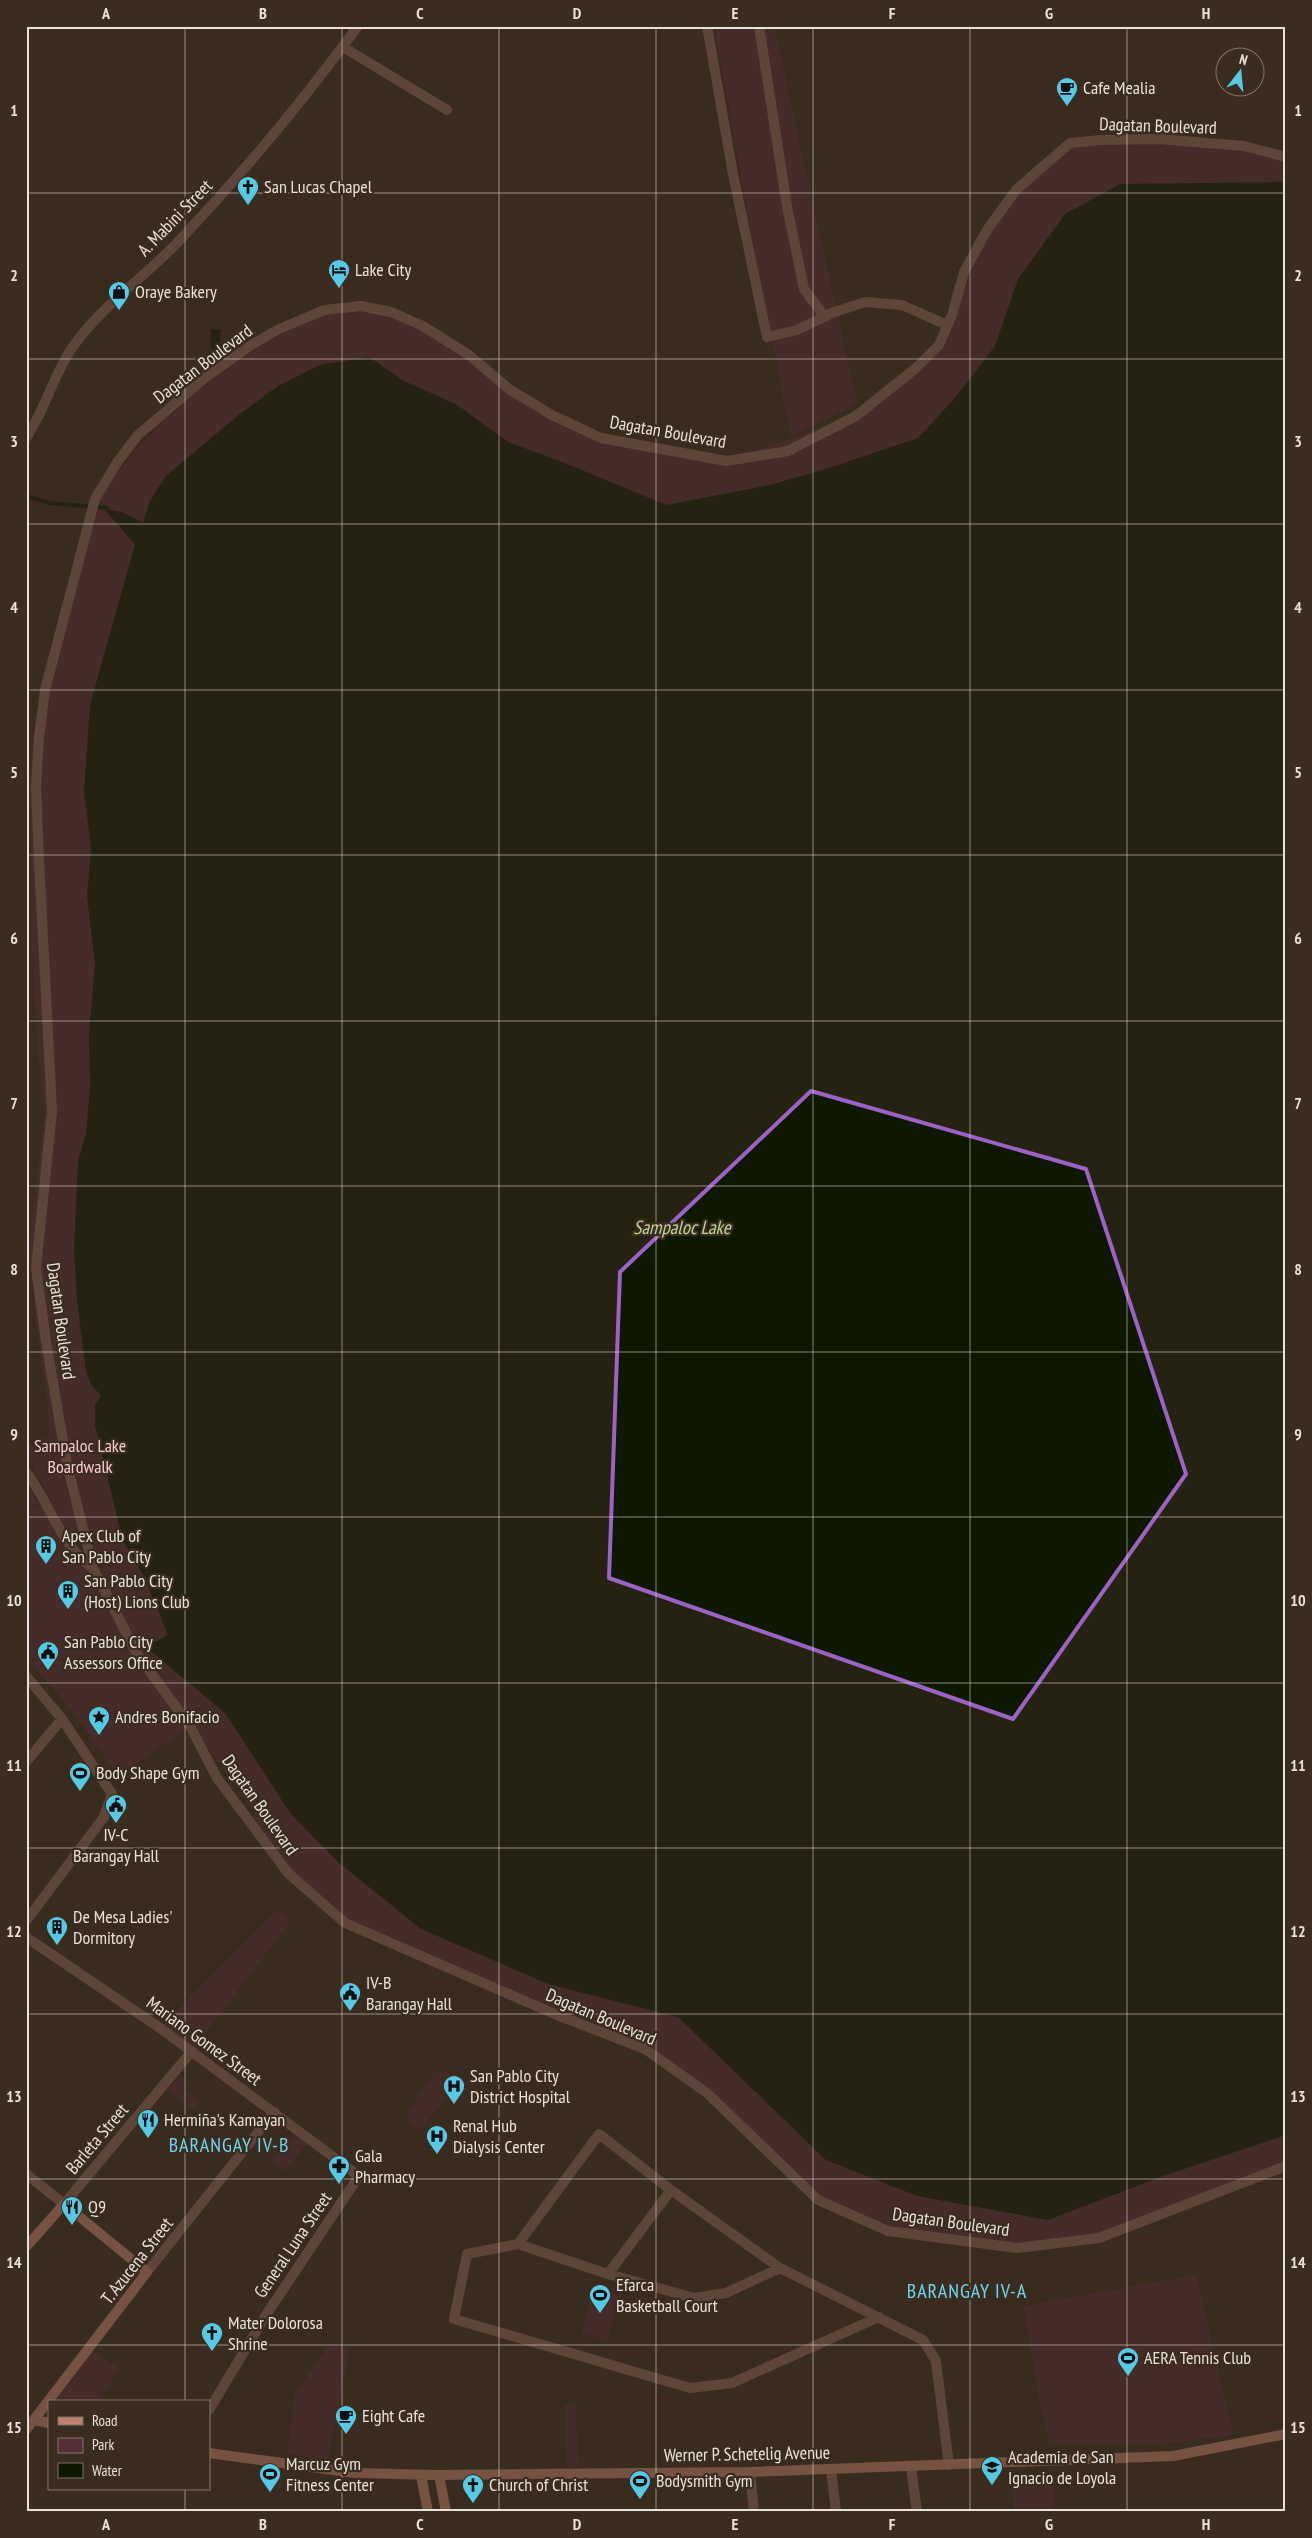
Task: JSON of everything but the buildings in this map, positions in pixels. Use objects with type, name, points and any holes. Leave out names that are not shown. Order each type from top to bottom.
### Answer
[{"type":"main road","name":"Barleta Street","points":[[26,2247],[64,2204]]},
{"type":"main road","points":[[64,2204],[147,2272]]},
{"type":"main road","name":"T. Azucena Street","points":[[26,2430],[30,2418],[147,2272]]},
{"type":"main road","points":[[30,2418],[48,2423]]},
{"type":"main road","name":"Werner P. Schetelig Avenue","points":[[210,2453],[355,2473],[439,2475],[750,2472],[1173,2456],[1286,2434]]},
{"type":"main road","points":[[421,2475],[428,2512]]},
{"type":"main road","points":[[439,2475],[446,2512]]},
{"type":"street","name":"A. Mabini Street","points":[[26,438],[36,424],[62,365],[73,347],[120,294],[177,243],[273,137],[358,26]]},
{"type":"street","points":[[707,26],[733,174],[767,337],[797,330],[825,316],[865,302],[902,305],[947,325]]},
{"type":"street","points":[[759,26],[787,206],[804,289],[825,316]]},
{"type":"street","points":[[343,47],[447,110]]},
{"type":"street","name":"Dagatan Boulevard","points":[[1286,157],[1244,146],[1158,139],[1100,140],[1070,143],[1016,190],[987,230],[964,272],[939,345],[916,368],[856,416],[788,451],[727,460],[600,438],[550,414],[509,389],[469,355],[423,326],[392,312],[361,306],[324,310],[277,330],[253,344],[198,384],[138,435],[118,461],[92,509],[44,690],[38,737],[36,787],[52,1111],[36,1268],[67,1466],[93,1568],[137,1654],[190,1726],[217,1778],[288,1873],[345,1924],[557,2015],[645,2049],[707,2093],[818,2200],[888,2231],[1017,2248],[1099,2238],[1286,2166]]},
{"type":"street","name":"Dagatan Boulevard","points":[[26,1472],[39,1488],[70,1548],[80,1559],[93,1568]]},
{"type":"street","points":[[26,1676],[62,1719],[112,1794],[104,1818],[26,1922]]},
{"type":"street","points":[[26,1762],[62,1719]]},
{"type":"street","name":"Mariano Gomez Street","points":[[26,1937],[192,2051],[359,2176]]},
{"type":"street","name":"Barleta Street","points":[[64,2204],[192,2051]]},
{"type":"street","name":"T. Azucena Street","points":[[147,2272],[274,2112]]},
{"type":"street","points":[[518,2244],[599,2134],[671,2190],[780,2268],[923,2340],[936,2361],[949,2465]]},
{"type":"street","points":[[26,2174],[64,2204]]},
{"type":"street","name":"General Luna Street","points":[[210,2408],[266,2315],[359,2176]]},
{"type":"street","points":[[608,2274],[671,2190]]},
{"type":"street","points":[[780,2268],[726,2293],[694,2298],[608,2274],[518,2244],[467,2254],[454,2320],[690,2388],[732,2384],[879,2317]]},
{"type":"street","points":[[911,2466],[917,2512]]},
{"type":"street","points":[[831,2469],[836,2512]]},
{"type":"street","points":[[750,2472],[754,2512]]},
{"type":"highlighted area","points":[[811,1091],[1086,1169],[1186,1474],[1013,1719],[609,1578],[620,1272]]},
{"type":"green space","points":[[714,26],[774,26],[857,404],[791,436],[753,242]]},
{"type":"green space","points":[[1101,140],[1244,146],[1286,157],[1286,182],[1121,184],[1018,279],[995,346],[955,398],[918,438],[829,468],[770,485],[666,505],[565,463],[508,442],[456,404],[404,381],[369,357],[302,373],[278,386],[241,413],[167,475],[151,500],[143,524],[98,501],[132,455],[173,413],[240,360],[264,344],[310,321],[324,310],[391,312],[423,326],[509,389],[600,438],[727,461],[856,416],[939,345],[964,272],[1016,190],[1070,143]]},
{"type":"green space","name":"Sampaloc Lake Boardwalk","points":[[92,507],[104,509],[135,544],[90,705],[84,791],[91,849],[87,896],[95,964],[89,1036],[90,1087],[86,1133],[78,1160],[74,1251],[81,1342],[92,1386],[101,1395],[95,1406],[95,1426],[123,1541],[145,1578],[168,1635],[146,1647],[226,1714],[290,1813],[548,1984],[678,2017],[826,2160],[1048,2220],[1163,2176],[1286,2135],[1286,2166],[1099,2238],[1017,2248],[888,2231],[818,2200],[707,2093],[645,2049],[345,1923],[288,1873],[248,1819],[255,1814],[141,1651],[110,1594],[96,1553],[53,1449],[81,1533],[68,1535],[26,1452],[26,1447],[49,1437],[48,1405],[36,1322],[29,1244],[45,1111],[38,1051],[32,951],[30,782],[33,736],[42,691]]},
{"type":"green space","points":[[26,1483],[39,1504],[26,1507]]},
{"type":"green space","points":[[48,1506],[70,1548],[93,1568],[131,1645],[190,1726],[118,1776],[72,1710],[26,1658],[26,1508]]},
{"type":"green space","points":[[277,1910],[291,1920],[192,2051],[160,2028]]},
{"type":"green space","points":[[435,2071],[445,2071],[450,2074],[449,2087],[435,2112],[418,2129],[408,2124],[407,2113]]},
{"type":"green space","points":[[180,2077],[188,2083],[183,2089],[199,2103],[192,2110],[169,2089]]},
{"type":"green space","points":[[294,2135],[307,2144],[284,2171],[272,2161]]},
{"type":"green space","name":"AERA Tennis Club","points":[[1196,2275],[1233,2435],[1162,2444],[1050,2444],[1039,2398],[1024,2306]]},
{"type":"green space","name":"Efarca Basketball Court","points":[[593,2287],[621,2295],[607,2340],[581,2333]]},
{"type":"green space","points":[[331,2342],[350,2350],[328,2460],[287,2454],[295,2394]]},
{"type":"green space","points":[[92,2352],[119,2368],[100,2400],[56,2400]]},
{"type":"green space","points":[[565,2403],[576,2407],[578,2467],[567,2467]]},
{"type":"green space","points":[[1053,2477],[1055,2512],[1014,2512],[1012,2479]]},
{"type":"water","name":"Sampaloc Lake","points":[[1286,182],[1286,2135],[1163,2176],[1048,2220],[917,2196],[826,2160],[678,2017],[548,1984],[421,1929],[339,1863],[290,1813],[226,1714],[146,1647],[168,1635],[145,1578],[123,1541],[95,1426],[95,1406],[101,1395],[92,1386],[86,1372],[77,1300],[74,1251],[78,1160],[86,1133],[90,1087],[89,1036],[95,964],[87,896],[91,849],[84,791],[90,705],[135,544],[104,509],[122,512],[143,523],[150,500],[167,475],[241,413],[278,386],[319,365],[369,357],[404,381],[456,404],[508,442],[565,463],[666,505],[770,485],[829,468],[918,438],[955,398],[995,346],[1018,279],[1065,214],[1120,184]]},
{"type":"water","points":[[210,329],[221,330],[219,349],[211,349]]},
{"type":"waterway","points":[[26,496],[50,503],[107,508]]},
{"type":"place","name":"Cafe Mealia","points":[[1067,107]]},
{"type":"place","name":"San Lucas Chapel","points":[[248,206]]},
{"type":"place","name":"Lake City","points":[[339,289]]},
{"type":"place","name":"Oraye Bakery","points":[[119,311]]},
{"type":"place","name":"Apex Club of San Pablo City","points":[[46,1565]]},
{"type":"place","name":"San Pablo City (Host) Lions Club","points":[[68,1610]]},
{"type":"place","name":"San Pablo City Assessors Office","points":[[48,1671]]},
{"type":"place","name":"Andres Bonifacio","points":[[99,1736]]},
{"type":"place","name":"Body Shape Gym","points":[[80,1792]]},
{"type":"place","name":"IV-C Barangay Hall","points":[[116,1824]]},
{"type":"place","name":"De Mesa Ladies' Dormitory","points":[[57,1946]]},
{"type":"place","name":"IV-B Barangay Hall","points":[[350,2012]]},
{"type":"place","name":"San Pablo City District Hospital","points":[[454,2105]]},
{"type":"place","name":"Hermiña's Kamayan","points":[[148,2139]]},
{"type":"place","name":"Renal Hub Dialysis Center","points":[[437,2155]]},
{"type":"place","name":"Gala Pharmacy","points":[[339,2185]]},
{"type":"place","name":"Q9","points":[[72,2226]]},
{"type":"place","name":"Efarca Basketball Court","points":[[600,2314]]},
{"type":"place","name":"Mater Dolorosa Shrine","points":[[212,2352]]},
{"type":"place","name":"AERA Tennis Club","points":[[1128,2377]]},
{"type":"place","name":"Eight Cafe","points":[[346,2435]]},
{"type":"place","name":"Academia de San Ignacio de Loyola","points":[[992,2486]]},
{"type":"place","name":"Marcuz Gym Fitness Center","points":[[270,2493]]},
{"type":"place","name":"Bodysmith Gym","points":[[640,2500]]},
{"type":"place","name":"Church of Christ","points":[[473,2504]]},
{"type":"district","name":"BARANGAY IV-B","points":[[229,2145]]},
{"type":"district","name":"BARANGAY IV-A","points":[[967,2291]]}]
